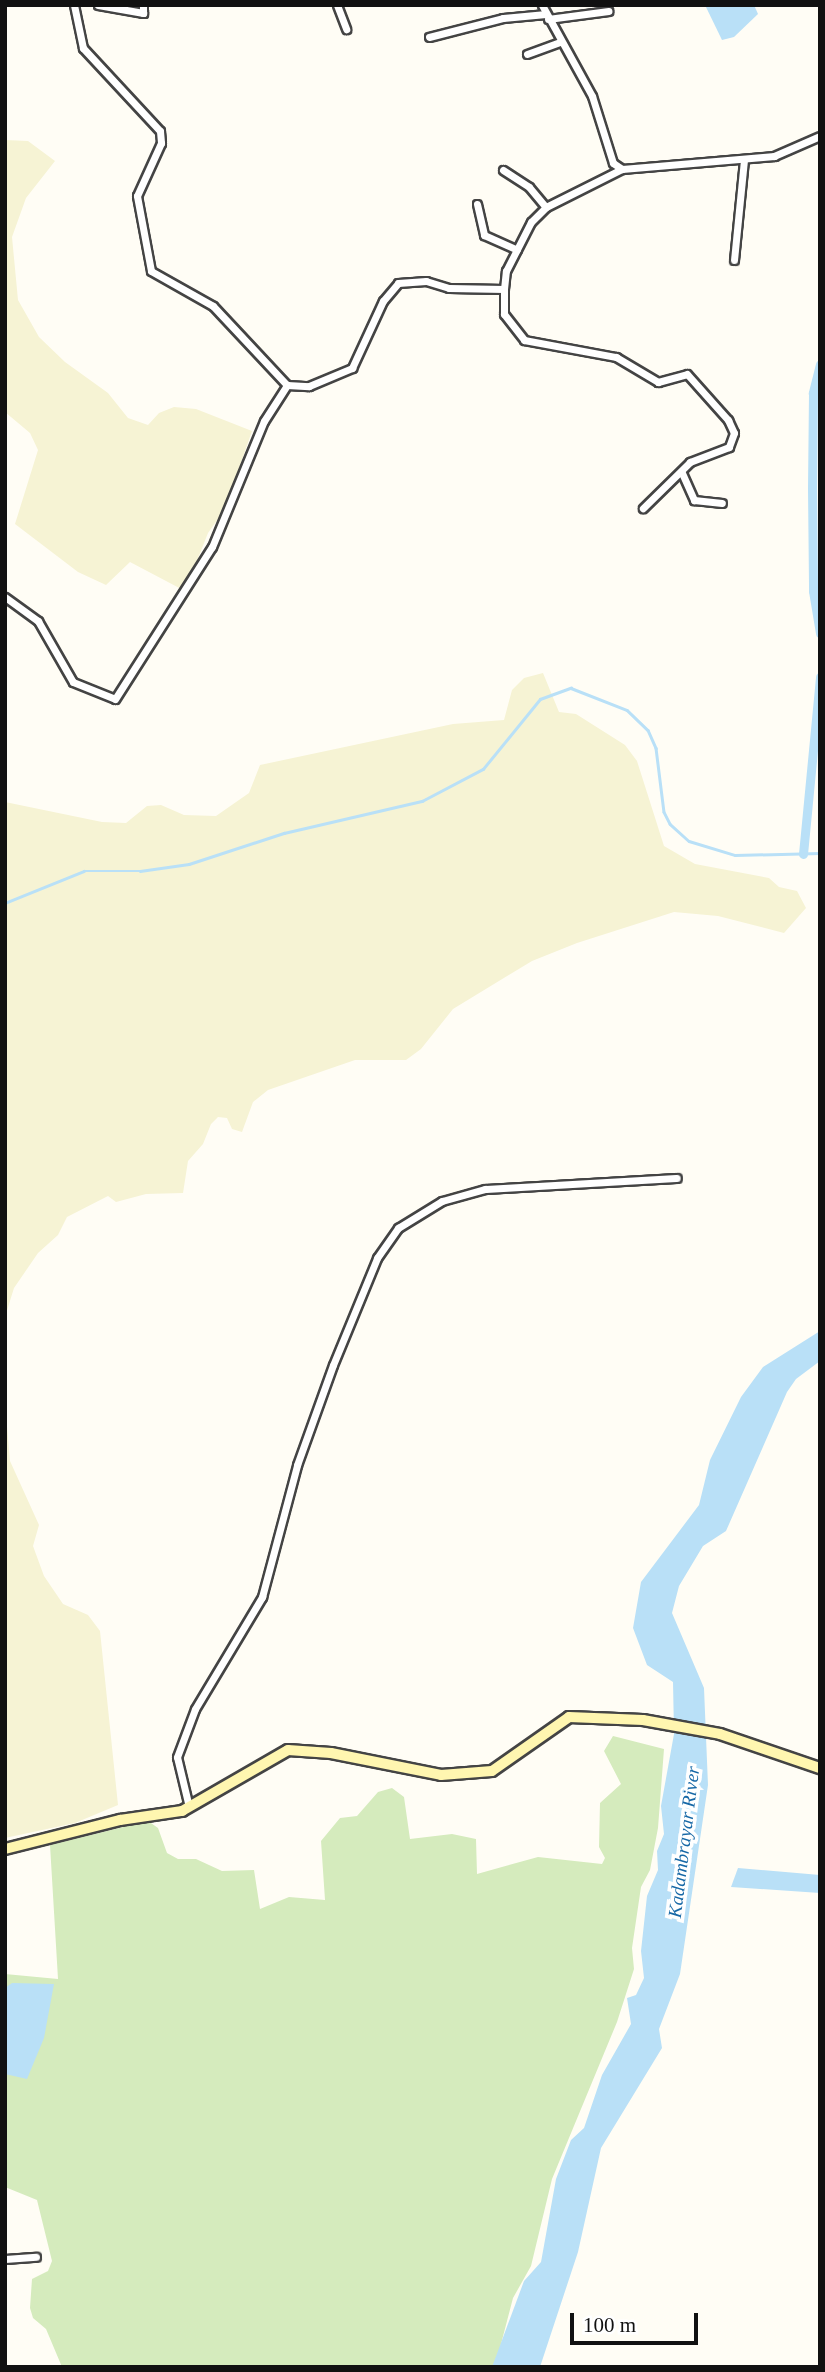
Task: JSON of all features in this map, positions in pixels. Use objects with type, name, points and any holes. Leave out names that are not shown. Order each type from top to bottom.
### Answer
[{"type":"main road","points":[[5,1849],[189,1807],[288,1750],[331,1753],[441,1775],[492,1771],[569,1717],[643,1720],[720,1734],[820,1768]]},
{"type":"street","points":[[74,5],[83,48],[160,131],[161,143],[138,197],[151,271],[213,306],[287,385],[309,386],[352,368],[383,301],[398,284],[426,281],[449,288],[504,289]]},
{"type":"street","points":[[98,5],[143,13],[143,5]]},
{"type":"street","points":[[337,5],[346,29]]},
{"type":"street","points":[[542,5],[592,96],[613,163],[622,169]]},
{"type":"street","points":[[429,37],[503,18],[608,11]]},
{"type":"street","points":[[527,54],[560,42]]},
{"type":"street","points":[[643,508],[690,462],[729,447],[734,433],[697,383],[687,374],[658,382],[616,357],[531,344],[505,314],[506,271],[531,222],[546,208],[622,169],[774,156],[820,136]]},
{"type":"street","points":[[734,260],[744,159]]},
{"type":"street","points":[[503,170],[529,187],[546,208]]},
{"type":"street","points":[[477,204],[484,235],[517,250]]},
{"type":"street","points":[[5,597],[38,621],[72,682],[115,699],[212,547],[264,421],[287,385]]},
{"type":"street","points":[[681,473],[694,500],[722,503]]},
{"type":"street","points":[[189,1807],[177,1757],[195,1709],[262,1597],[297,1465],[333,1365],[377,1258],[398,1228],[442,1201],[485,1189],[677,1178]]},
{"type":"street","points":[[5,2259],[36,2257]]},
{"type":"shaded area","points":[[5,140],[28,141],[55,161],[26,198],[12,237],[18,300],[39,337],[65,362],[108,393],[128,418],[148,425],[159,413],[174,407],[196,409],[252,431],[225,509],[208,533],[185,591],[130,562],[106,585],[78,572],[15,524],[38,450],[30,433],[5,412]]},
{"type":"shaded area","points":[[543,673],[559,712],[576,714],[625,745],[637,761],[664,846],[695,864],[769,878],[779,887],[797,891],[806,908],[784,933],[718,916],[674,912],[577,943],[532,961],[453,1009],[421,1049],[406,1060],[355,1060],[268,1090],[253,1102],[242,1132],[232,1129],[227,1118],[218,1117],[211,1124],[203,1144],[188,1161],[183,1193],[146,1194],[116,1202],[108,1196],[67,1217],[58,1235],[38,1253],[14,1288],[5,1317],[5,802],[102,822],[126,823],[147,806],[161,805],[184,815],[216,816],[249,793],[260,765],[453,724],[504,720],[512,690],[524,678]]},
{"type":"shaded area","points":[[5,1403],[10,1461],[39,1525],[33,1546],[44,1576],[63,1604],[88,1615],[100,1631],[118,1805],[75,1823],[5,1838]]},
{"type":"green space","points":[[613,1736],[664,1749],[658,1828],[650,1870],[641,1887],[632,1948],[634,1969],[617,2022],[552,2179],[531,2266],[513,2298],[495,2367],[62,2367],[46,2329],[33,2318],[30,2308],[32,2279],[48,2271],[52,2261],[37,2200],[5,2187],[5,1974],[58,1979],[50,1845],[148,1821],[158,1828],[167,1853],[178,1859],[196,1859],[222,1871],[254,1870],[260,1909],[289,1897],[325,1900],[321,1841],[340,1818],[357,1816],[378,1792],[392,1788],[404,1797],[410,1839],[452,1834],[476,1839],[477,1874],[538,1857],[602,1864],[605,1858],[599,1847],[600,1803],[621,1784],[604,1751]]},
{"type":"water","points":[[705,5],[754,5],[758,14],[734,37],[722,40]]},
{"type":"water","name":"Kadambrayar River","points":[[820,1331],[820,1361],[796,1379],[787,1392],[726,1531],[703,1546],[679,1586],[672,1613],[704,1688],[708,1785],[680,1974],[659,2029],[662,2048],[601,2148],[578,2252],[540,2367],[492,2367],[524,2281],[541,2262],[556,2179],[571,2140],[584,2128],[602,2075],[631,2024],[627,1998],[636,1995],[644,1978],[641,1951],[647,1896],[658,1870],[657,1851],[664,1834],[661,1806],[674,1734],[673,1682],[647,1665],[633,1628],[641,1582],[699,1505],[710,1460],[741,1397],[763,1367]]},
{"type":"water","points":[[738,1868],[820,1875],[820,1893],[731,1887]]},
{"type":"water","points":[[12,1983],[54,1984],[44,2038],[27,2079],[5,2074],[5,1988]]},
{"type":"waterway","points":[[820,364],[813,393],[812,489],[813,591],[820,633]]},
{"type":"waterway","points":[[803,854],[820,677]]},
{"type":"waterway","points":[[5,903],[84,871],[140,871],[189,864],[284,833],[422,801],[483,769],[540,699],[571,688],[627,710],[648,730],[656,748],[664,812],[670,824],[689,841],[735,855],[820,853]]}]
